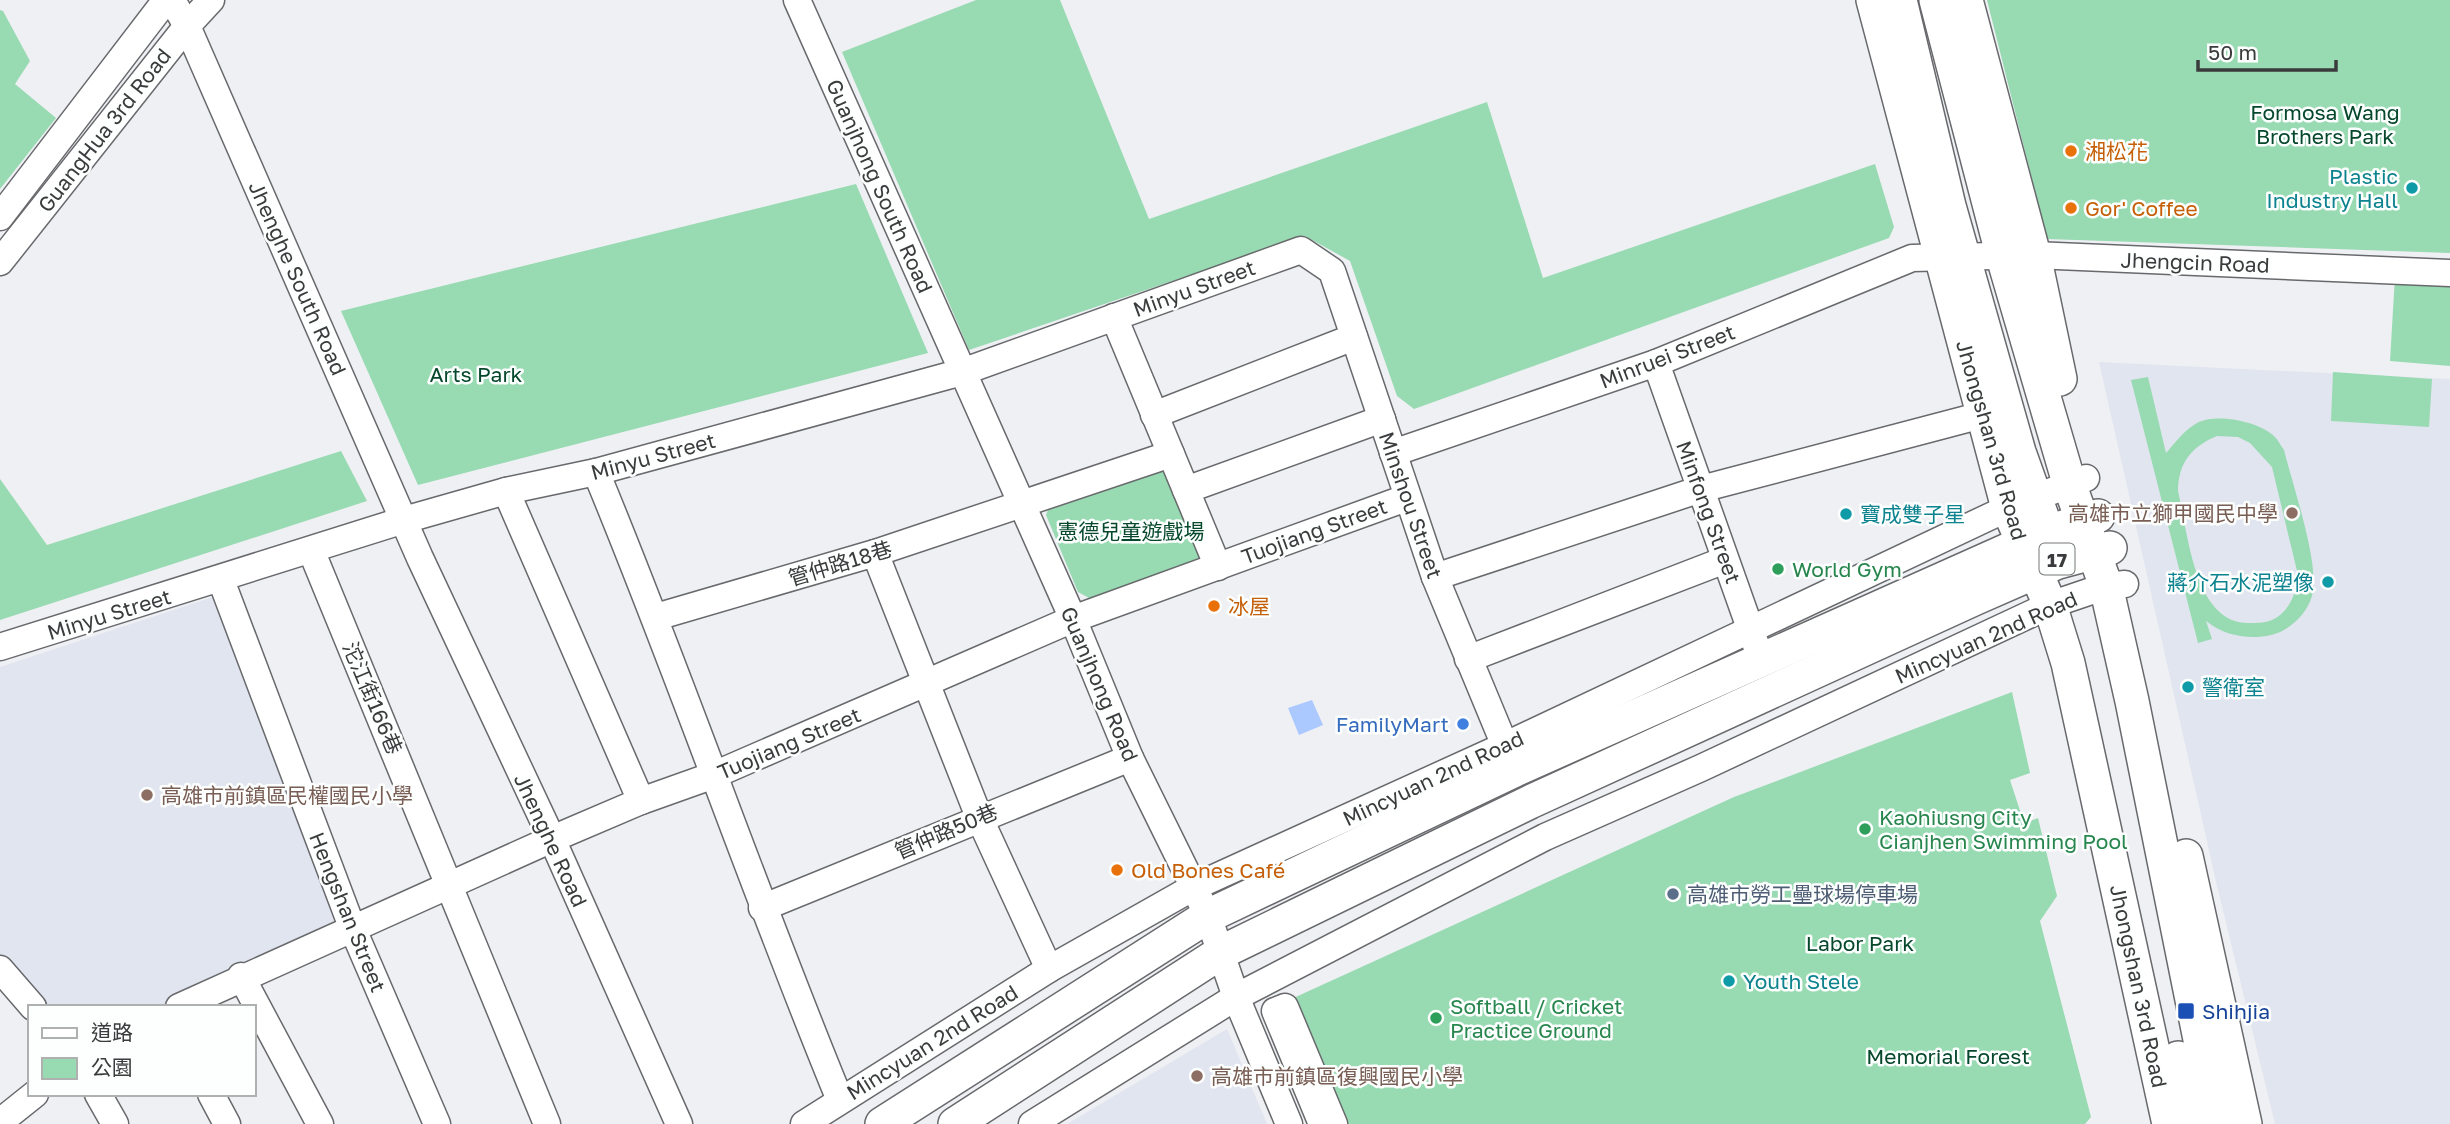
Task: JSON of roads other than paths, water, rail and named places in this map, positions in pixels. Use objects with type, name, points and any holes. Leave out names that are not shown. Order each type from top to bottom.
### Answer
[{"type":"main road","name":"Jhongshan 3rd Road","points":[[1873,0],[1952,256],[2019,452],[2022,502]]},
{"type":"main road","name":"Jhongshan 3rd Road","points":[[1900,0],[1949,206],[1952,256],[1982,415],[2022,502],[2060,601],[2088,657],[2193,1124]]},
{"type":"main road","points":[[1936,0],[2056,363],[2078,482],[2115,585],[2245,1124]]},
{"type":"main road","points":[[1966,0],[2019,256]]},
{"type":"main road","name":"Mincyuan 2nd Road","points":[[882,1124],[1201,901],[1509,758],[2041,552],[2097,534]]},
{"type":"main road","name":"Mincyuan 2nd Road","points":[[955,1124],[1220,953],[2041,552]]},
{"type":"main road","points":[[2115,585],[2132,701],[2217,1124]]},
{"type":"main road","name":"Jhongshan 3rd Road","points":[[2060,601],[2087,743],[2169,1124]]},
{"type":"street","name":"GuangHua 3rd Road","points":[[0,217],[166,0]]},
{"type":"street","name":"Jhenghe South Road","points":[[172,0],[187,26],[420,558]]},
{"type":"street","name":"GuangHua 3rd Road","points":[[0,262],[187,26],[211,0]]},
{"type":"street","name":"Guanjhong South Road","points":[[797,0],[961,372]]},
{"type":"street","name":"Minyu Street","points":[[0,647],[221,580],[404,520],[506,491],[596,472],[961,372],[1301,250]]},
{"type":"street","name":"Minshou Street","points":[[1301,250],[1332,271],[1406,498],[1435,577],[1509,758]]},
{"type":"street","name":"Jhengcin Road","points":[[1952,256],[2019,256],[2450,272]]},
{"type":"street","name":"Minruei Street","points":[[1392,453],[1656,363],[1896,262],[1952,256]]},
{"type":"street","points":[[1114,317],[1218,567]]},
{"type":"street","points":[[1154,415],[1354,337]]},
{"type":"street","name":"Minfong Street","points":[[1656,363],[1762,661]]},
{"type":"street","name":"Guanjhong Road","points":[[961,372],[1073,619],[1130,758],[1201,901],[1236,997],[1289,1124]]},
{"type":"street","points":[[1435,577],[1701,489],[1982,415]]},
{"type":"street","points":[[1186,490],[1382,419]]},
{"type":"street","name":"管仲路18巷","points":[[656,617],[875,554],[1171,454]]},
{"type":"street","points":[[596,472],[656,617],[762,908],[840,1100]]},
{"type":"street","name":"Mincyuan 2nd Road","points":[[1509,758],[1751,628],[2022,502],[2078,482]]},
{"type":"street","points":[[506,491],[641,801]]},
{"type":"street","name":"Tuojiang Street","points":[[182,1005],[552,839],[641,801],[714,775],[929,684],[1073,619],[1406,498]]},
{"type":"street","name":"沱江街166巷","points":[[311,550],[451,884],[547,1124]]},
{"type":"street","points":[[875,554],[929,684],[979,817],[1049,969]]},
{"type":"street","name":"Jhenghe Road","points":[[420,558],[552,839],[679,1124]]},
{"type":"street","points":[[1468,659],[1725,560]]},
{"type":"street","name":"Hengshan Street","points":[[221,580],[352,928],[437,1124]]},
{"type":"street","name":"Mincyuan 2nd Road","points":[[1032,1124],[1236,997],[1545,838],[2060,601],[2115,585]]},
{"type":"street","name":"管仲路50巷","points":[[762,908],[979,817],[1130,758]]},
{"type":"street","name":"Mincyuan 2nd Road","points":[[804,1124],[1049,969],[1201,901]]},
{"type":"street","points":[[0,968],[31,1005]]},
{"type":"street","points":[[242,976],[320,1124]]},
{"type":"street","points":[[1322,1124],[1275,1011],[1285,1007],[1334,1124]]},
{"type":"street","points":[[0,1122],[32,1096]]},
{"type":"street","points":[[99,1096],[115,1124]]},
{"type":"street","points":[[212,1096],[228,1124]]},
{"type":"water","points":[[1312,700],[1323,725],[1299,735],[1288,708]]},
{"type":"place","name":"湘松花","points":[[2071,151]]},
{"type":"place","name":"Plastic Industry Hall","points":[[2412,188]]},
{"type":"place","name":"Gor' Coffee","points":[[2071,208]]},
{"type":"place","name":"高雄市立獅甲國民中學","points":[[2292,513]]},
{"type":"place","name":"寶成雙子星","points":[[1846,514]]},
{"type":"place","name":"World Gym","points":[[1778,569]]},
{"type":"place","name":"蔣介石水泥塑像","points":[[2328,582]]},
{"type":"place","name":"冰屋","points":[[1214,606]]},
{"type":"place","name":"警衛室","points":[[2188,687]]},
{"type":"place","name":"FamilyMart","points":[[1463,724]]},
{"type":"place","name":"高雄市前鎮區民權國民小學","points":[[147,795]]},
{"type":"place","name":"Kaohiusng City Cianjhen Swimming Pool","points":[[1865,829]]},
{"type":"place","name":"Old Bones Café","points":[[1117,870]]},
{"type":"place","name":"高雄市勞工壘球場停車場","points":[[1673,894]]},
{"type":"place","name":"Youth Stele","points":[[1729,981]]},
{"type":"place","name":"Shihjia","points":[[2186,1011]]},
{"type":"place","name":"Softball / Cricket Practice Ground","points":[[1436,1018]]},
{"type":"place","name":"高雄市前鎮區復興國民小學","points":[[1197,1076]]},
{"type":"park label","name":"Formosa Wang Brothers Park","points":[[2325,124]]},
{"type":"park label","name":"Arts Park","points":[[476,374]]},
{"type":"park label","name":"憲德兒童遊戲場","points":[[1131,531]]},
{"type":"park label","name":"Labor Park","points":[[1860,943]]},
{"type":"park label","name":"Memorial Forest","points":[[1948,1056]]}]
